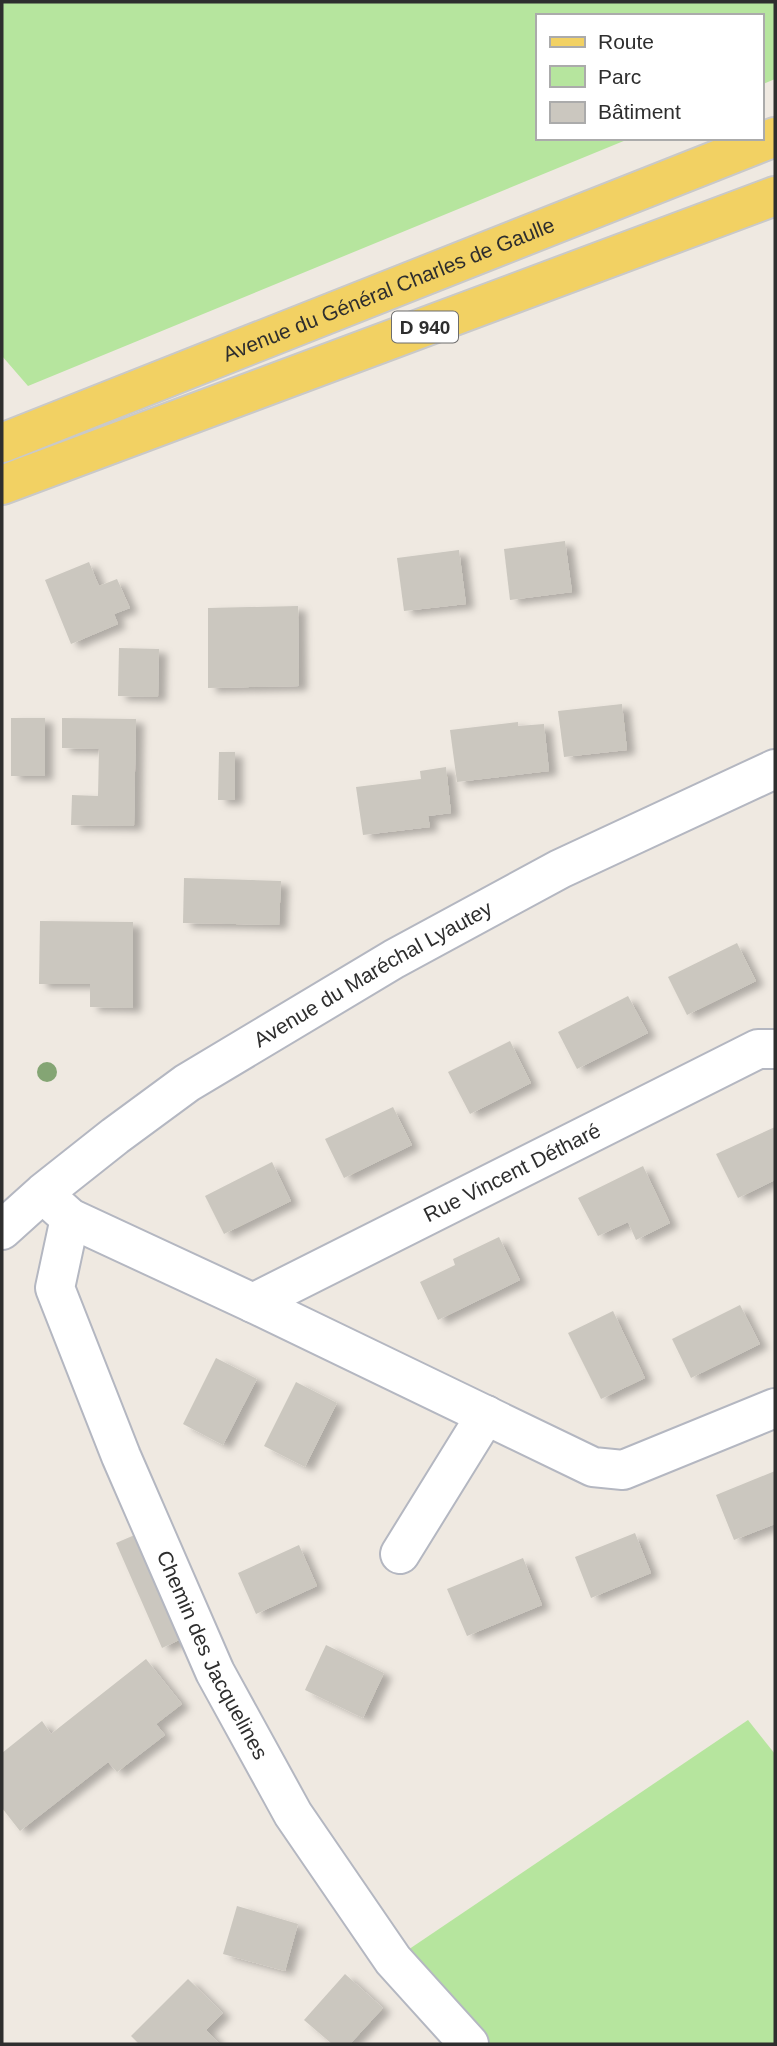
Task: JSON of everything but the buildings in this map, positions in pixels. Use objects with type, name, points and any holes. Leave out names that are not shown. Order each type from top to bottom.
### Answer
[{"type":"main road","name":"Avenue du Général Charles de Gaulle","points":[[3,441],[184,372],[548,225],[775,137]]},
{"type":"main road","name":"Avenue du Général Charles de Gaulle","points":[[14,481],[775,196]]},
{"type":"street","points":[[3,441],[14,481]]},
{"type":"street","name":"Avenue du Maréchal Lyautey","points":[[2,1230],[56,1206],[115,1136],[187,1083],[394,959],[560,869],[775,769]]},
{"type":"street","name":"Rue Vincent Détharé","points":[[253,1303],[758,1049],[775,1049]]},
{"type":"street","points":[[56,1206],[593,1467],[623,1470],[775,1408]]},
{"type":"street","name":"Chemin des Jacquelines","points":[[56,1206],[55,1288],[121,1456],[215,1672],[293,1814],[393,1960],[469,2044]]},
{"type":"street","points":[[400,1554],[486,1415]]},
{"type":"green space","points":[[2,2],[775,2],[775,79],[763,84],[763,14],[536,14],[536,140],[626,140],[28,386],[2,356]]},
{"type":"green space","points":[[748,1720],[775,1754],[775,2044],[469,2044],[393,1960]]}]
